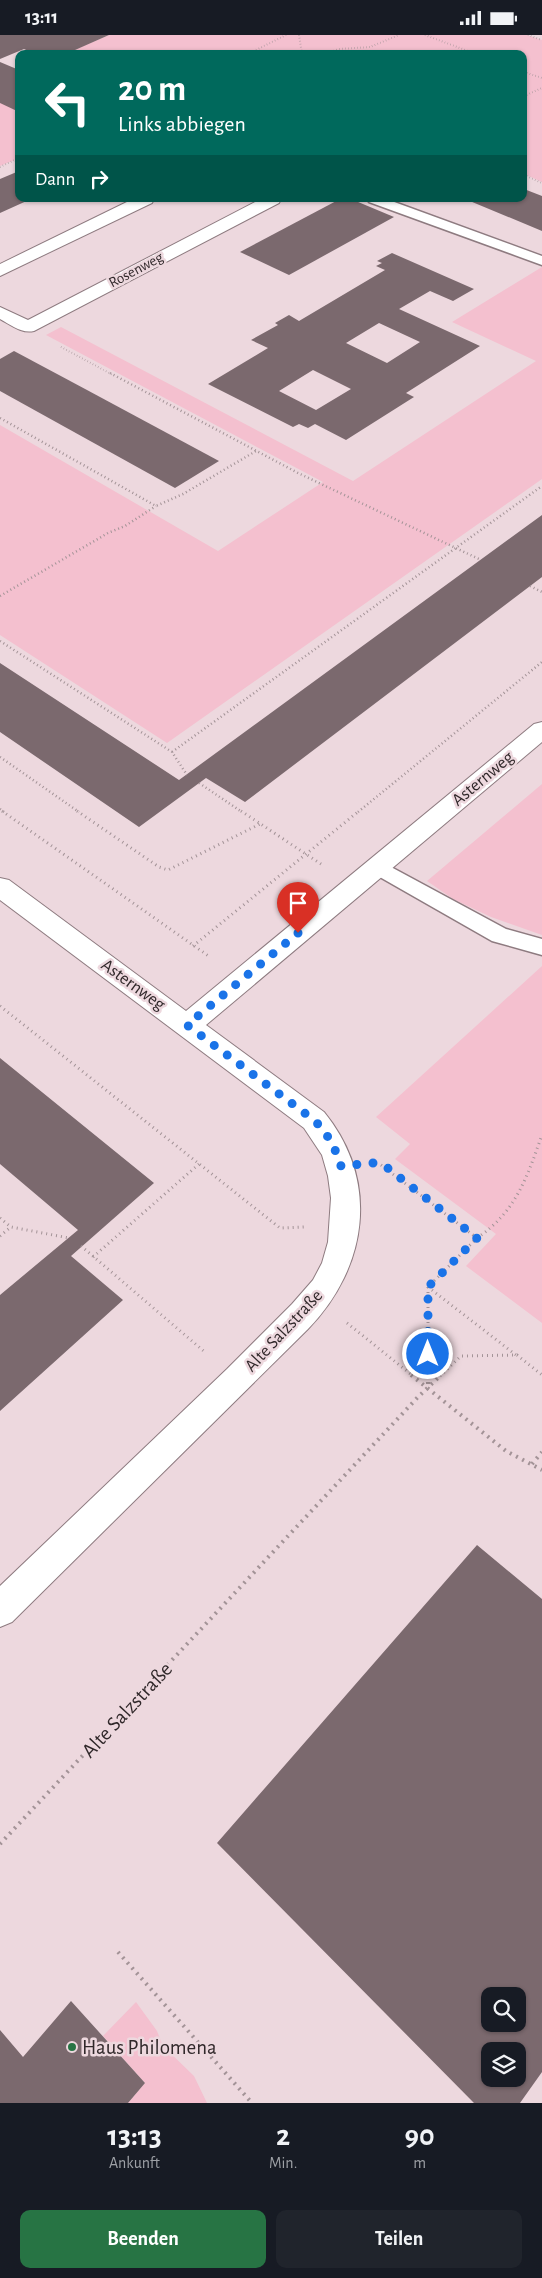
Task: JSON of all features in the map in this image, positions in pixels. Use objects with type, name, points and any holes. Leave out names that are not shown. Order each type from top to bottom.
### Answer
[{"type":"street","points":[[0,271],[140,202]]},
{"type":"street","name":"Rosenweg","points":[[28,327],[267,202]]},
{"type":"street","points":[[0,312],[28,327]]},
{"type":"street","name":"Asternweg","points":[[0,887],[187,1025],[542,730]]},
{"type":"street","name":"Alte Salzstraße","points":[[0,1611],[238,1380],[317,1299],[328,1281],[336,1262],[344,1224],[344,1184],[335,1147],[325,1131],[314,1120],[187,1025]]},
{"type":"lane","points":[[382,202],[542,261]]},
{"type":"lane","points":[[378,867],[498,935],[542,947]]},
{"type":"path","points":[[256,50],[286,35]]},
{"type":"path","points":[[299,35],[301,50]]},
{"type":"path","points":[[337,50],[343,48],[357,50],[375,46],[399,35]]},
{"type":"path","points":[[425,35],[465,50]]},
{"type":"path","points":[[528,35],[542,40]]},
{"type":"path","points":[[527,72],[542,78]]},
{"type":"path","points":[[527,95],[542,88]]},
{"type":"path","points":[[0,167],[15,161]]},
{"type":"path","points":[[527,176],[542,183]]},
{"type":"path","points":[[28,327],[43,337],[298,473],[481,560]]},
{"type":"path","points":[[0,418],[156,506]]},
{"type":"path","points":[[0,596],[108,533],[125,526],[156,506],[183,494],[256,451]]},
{"type":"path","points":[[172,752],[542,486]]},
{"type":"path","points":[[530,586],[542,592]]},
{"type":"path","points":[[0,641],[172,752],[187,775]]},
{"type":"path","points":[[193,946],[542,662]]},
{"type":"path","points":[[0,757],[159,867],[168,870],[189,862],[260,824]]},
{"type":"path","points":[[199,783],[355,886]]},
{"type":"path","points":[[0,809],[241,980]]},
{"type":"path","points":[[0,1006],[280,1229],[344,1224]]},
{"type":"path","points":[[428,1387],[428,1287],[477,1238],[490,1230],[513,1205],[527,1178],[542,1135]]},
{"type":"path","points":[[341,1166],[373,1163],[385,1166],[477,1238]]},
{"type":"path","points":[[93,1257],[199,1164]]},
{"type":"path","points":[[0,1218],[10,1227],[69,1238]]},
{"type":"path","points":[[0,1236],[10,1227]]},
{"type":"path","points":[[81,1246],[238,1380]]},
{"type":"path","points":[[428,1287],[542,1375]]},
{"type":"path","points":[[317,1299],[506,1451],[542,1470]]},
{"type":"path","name":"Alte Salzstraße","points":[[0,1844],[428,1387],[461,1356],[517,1355]]},
{"type":"path","points":[[532,1464],[542,1452]]},
{"type":"path","points":[[118,1952],[252,2103]]},
{"type":"shaded area","points":[[109,35],[527,35],[542,40],[542,182],[527,175],[527,50],[74,50]]},
{"type":"shaded area","points":[[15,76],[15,160],[0,166],[0,82]]},
{"type":"shaded area","points":[[542,267],[542,479],[167,743],[0,635],[0,425],[218,551],[323,482],[46,335],[61,327],[353,481],[536,361],[452,322]]},
{"type":"shaded area","points":[[542,784],[542,935],[491,917],[453,899],[427,881]]},
{"type":"shaded area","points":[[542,966],[542,1323],[466,1266],[496,1234],[395,1159],[410,1144],[376,1117]]},
{"type":"shaded area","points":[[136,2002],[157,2031],[163,2046],[194,2076],[207,2103],[128,2103],[145,2083],[103,2036]]},
{"type":"building","points":[[0,35],[109,35],[75,50],[15,50],[15,53],[0,59]]},
{"type":"building","points":[[0,62],[15,68],[15,110],[0,103]]},
{"type":"building","points":[[15,173],[15,202],[24,202],[0,213],[0,179]]},
{"type":"building","points":[[527,190],[542,196],[542,231],[472,202],[527,202]]},
{"type":"building","points":[[334,202],[358,202],[394,217],[289,275],[240,252]]},
{"type":"building","points":[[392,253],[474,289],[453,301],[430,291],[399,309],[480,346],[406,393],[414,397],[346,440],[315,424],[308,428],[299,424],[293,427],[208,384],[268,348],[251,340],[278,325],[275,323],[289,315],[299,321],[385,270],[376,266],[382,263],[377,261]],"holes":[[[379,323],[420,342],[387,363],[346,343]],[[313,370],[351,389],[316,410],[279,391]]]},
{"type":"building","points":[[14,351],[219,461],[175,488],[0,391],[0,359]]},
{"type":"building","points":[[542,515],[542,577],[245,802],[206,778],[139,827],[0,732],[0,663],[179,780]]},
{"type":"building","points":[[0,1058],[154,1183],[71,1256],[123,1300],[0,1411],[0,1295],[78,1230],[0,1164]]},
{"type":"building","points":[[477,1545],[542,1599],[542,2072],[520,2103],[474,2103],[217,1843]]},
{"type":"building","name":"Haus Philomena","points":[[71,2001],[145,2083],[128,2103],[0,2103],[0,2030],[23,2057]]},
{"type":"place","name":"Haus Philomena","points":[[72,2047]]},
{"type":"route","points":[[298,933],[187,1025],[314,1120],[325,1131],[335,1147],[341,1166],[373,1163],[385,1166],[477,1238],[428,1287],[428,1354]]}]
